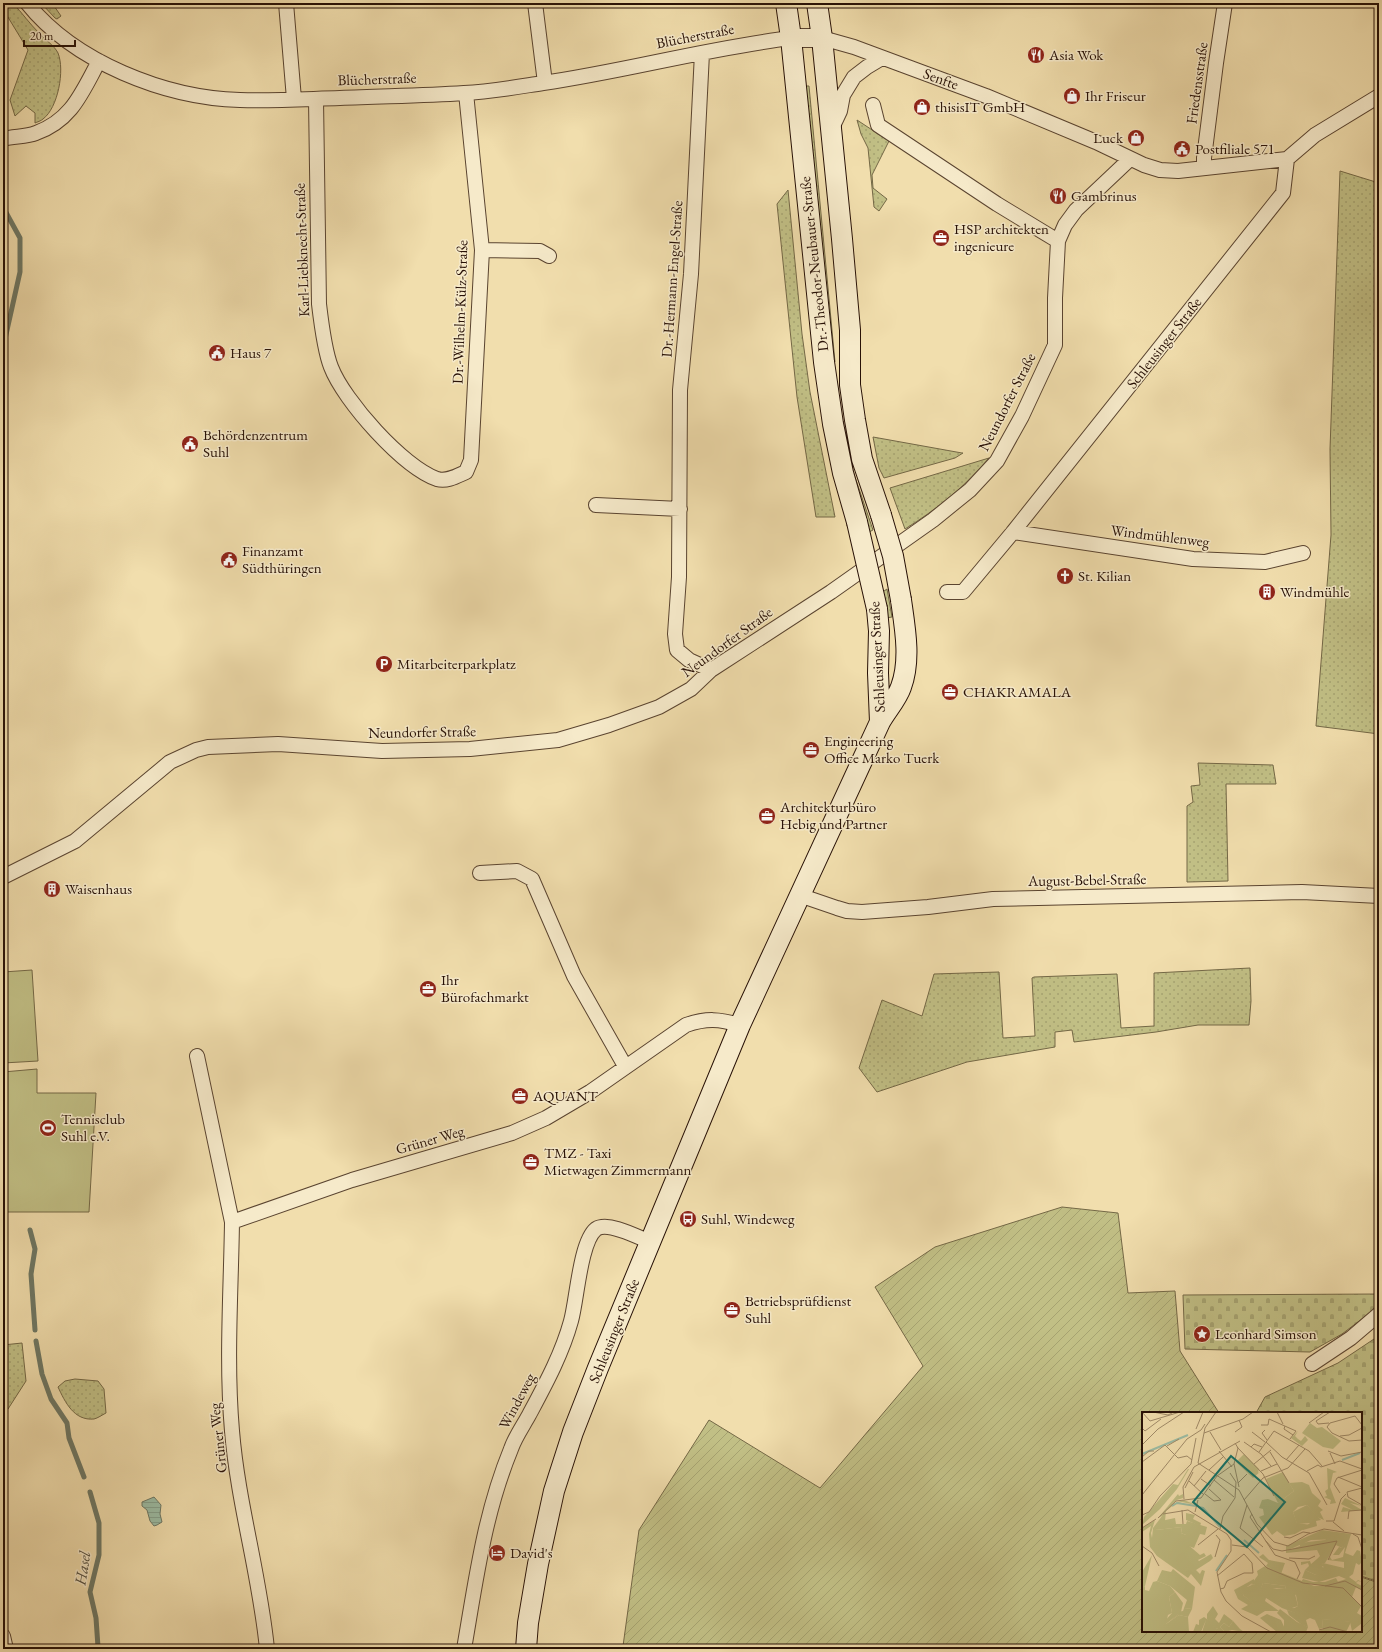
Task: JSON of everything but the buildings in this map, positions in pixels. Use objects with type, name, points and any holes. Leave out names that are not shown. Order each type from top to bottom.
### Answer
[{"type":"main road","name":"Dr.-Theodor-Neubauer-Straße","points":[[786,3],[791,38],[824,362],[833,424],[843,473],[857,522]]},
{"type":"main road","name":"Dr.-Theodor-Neubauer-Straße","points":[[817,3],[832,128],[850,330],[850,385],[862,459],[881,515]]},
{"type":"main road","name":"Schleusinger Straße","points":[[526,1649],[528,1623],[538,1564],[554,1491],[598,1368],[740,1025],[880,722],[901,688],[906,655],[906,630],[893,556],[881,515]]},
{"type":"main road","name":"Schleusinger Straße","points":[[857,522],[877,610],[879,631],[878,673],[880,722]]},
{"type":"street","name":"Blücherstraße","points":[[27,3],[35,13],[60,36],[79,50],[132,77],[184,93],[238,100],[316,99],[466,93],[545,83],[747,43],[791,38]]},
{"type":"street","points":[[286,3],[294,99]]},
{"type":"street","points":[[535,3],[545,83]]},
{"type":"street","name":"Friedensstraße","points":[[1204,168],[1216,63],[1225,3]]},
{"type":"street","name":"Senfte","points":[[791,38],[822,38],[854,47],[986,96],[1096,142],[1144,165],[1160,170],[1178,171],[1287,159]]},
{"type":"street","name":"Dr.-Hermann-Engel-Straße","points":[[702,52],[691,274],[680,390],[679,577],[675,634],[678,650],[689,660],[711,670]]},
{"type":"street","name":"Dr.-Theodor-Neubauer-Straße","points":[[832,128],[840,111],[843,95],[854,77],[867,66],[882,58]]},
{"type":"street","points":[[3,139],[35,133],[48,128],[63,118],[71,111],[78,101],[99,61]]},
{"type":"street","name":"Dr.-Wilhelm-Külz-Straße","points":[[466,93],[482,250],[471,460]]},
{"type":"street","points":[[1287,159],[1315,135],[1379,96]]},
{"type":"street","name":"Karl-Liebknecht-Straße","points":[[316,99],[319,304],[331,366],[345,392],[368,423],[398,452],[423,472],[438,479],[450,479],[466,472],[471,460]]},
{"type":"street","points":[[873,105],[878,125],[997,204],[1058,241],[1065,225],[1076,210],[1130,159]]},
{"type":"street","name":"Schleusinger Straße","points":[[947,592],[963,592],[1013,532],[1282,193],[1287,159]]},
{"type":"street","name":"Neundorfer Straße","points":[[3,878],[75,841],[170,762],[196,750],[208,747],[278,744],[382,752],[470,749],[558,740],[609,725],[658,707],[691,690],[711,670],[831,592],[910,537],[970,490],[997,461],[1022,416],[1055,345],[1055,298],[1058,241]]},
{"type":"street","points":[[482,250],[540,251],[549,256]]},
{"type":"street","points":[[596,505],[680,509]]},
{"type":"street","name":"Windmühlenweg","points":[[1013,532],[1193,559],[1265,562],[1303,553]]},
{"type":"street","points":[[480,873],[517,871],[532,879],[574,976],[625,1066]]},
{"type":"street","name":"August-Bebel-Straße","points":[[799,895],[847,911],[862,912],[928,907],[993,899],[1302,892],[1379,896]]},
{"type":"street","name":"Grüner Weg","points":[[232,1222],[352,1180],[512,1133],[546,1118],[590,1092],[625,1066],[686,1025],[695,1022],[719,1019],[740,1025]]},
{"type":"street","name":"Grüner Weg","points":[[197,1056],[232,1222],[229,1339],[232,1432],[246,1528],[264,1622],[267,1649]]},
{"type":"street","name":"Windeweg","points":[[464,1649],[483,1536],[495,1491],[511,1448],[551,1373],[571,1321],[585,1252],[590,1237],[593,1232],[600,1227],[606,1226],[628,1232],[650,1242]]},
{"type":"street","points":[[1312,1364],[1351,1338],[1379,1314]]},
{"type":"street","points":[[3,1636],[6,1649]]},
{"type":"green space","points":[[3,3],[13,3],[41,36],[54,47],[60,60],[61,69],[59,88],[53,106],[42,120],[35,123],[35,113],[26,106],[15,116],[10,100],[28,50],[3,9]]},
{"type":"green space","points":[[41,3],[52,3],[61,16],[57,19],[55,18]]},
{"type":"green space","points":[[805,86],[809,86],[835,362],[831,363]]},
{"type":"green space","points":[[857,120],[889,141],[872,175],[873,188],[887,199],[879,211],[874,207],[868,148],[861,134]]},
{"type":"green space","points":[[1340,171],[1379,183],[1379,734],[1316,726],[1331,535],[1330,449]]},
{"type":"green space","points":[[788,190],[802,334],[810,392],[835,517],[816,517],[797,397],[777,204]]},
{"type":"green space","points":[[873,437],[963,453],[955,458],[884,478],[879,468]]},
{"type":"green space","points":[[848,454],[873,530],[867,533]]},
{"type":"green space","points":[[989,458],[970,479],[950,497],[905,529],[890,488]]},
{"type":"green space","points":[[887,589],[892,617],[886,618],[881,593]]},
{"type":"green space","points":[[1198,763],[1273,765],[1276,784],[1226,784],[1228,881],[1187,882],[1187,806],[1193,802],[1191,786],[1200,785]]},
{"type":"green space","points":[[1250,968],[1251,1001],[1249,1025],[1198,1025],[1156,1032],[1074,1042],[1072,1030],[1055,1032],[1055,1047],[967,1062],[877,1092],[859,1068],[882,1000],[922,1016],[934,974],[999,972],[1003,1038],[1035,1036],[1032,978],[1034,977],[1117,974],[1121,1028],[1154,1026],[1154,973]]},
{"type":"green space","points":[[32,970],[38,1061],[3,1063],[3,972]]},
{"type":"green space","name":"Tennisclub Suhl e.V.","points":[[37,1069],[37,1093],[96,1093],[89,1212],[4,1212],[3,1072]]},
{"type":"green space","points":[[1062,1207],[1118,1213],[1128,1293],[1175,1291],[1180,1351],[1218,1412],[1142,1412],[1142,1632],[1362,1632],[1362,1577],[1379,1583],[1379,1649],[626,1649],[623,1646],[639,1530],[709,1420],[820,1488],[923,1366],[875,1287],[935,1247]]},
{"type":"green space","points":[[1378,1294],[1375,1309],[1342,1334],[1310,1352],[1185,1349],[1183,1295]]},
{"type":"green space","points":[[1379,1334],[1379,1582],[1362,1576],[1362,1412],[1257,1412],[1265,1397],[1338,1363],[1377,1337]]},
{"type":"green space","points":[[22,1343],[26,1381],[8,1409],[3,1406],[3,1345]]},
{"type":"green space","points":[[75,1379],[98,1381],[104,1389],[106,1413],[94,1419],[87,1419],[76,1414],[71,1409],[58,1387],[65,1381]]},
{"type":"shaded area","points":[[154,1497],[161,1505],[160,1514],[162,1522],[154,1526],[150,1521],[147,1510],[142,1506],[142,1502]]},
{"type":"waterway","name":"Hasel","points":[[3,207],[20,238],[20,272],[3,348]]},
{"type":"waterway","name":"Hasel","points":[[30,1230],[35,1249],[31,1274],[35,1330]]},
{"type":"waterway","name":"Hasel","points":[[36,1341],[42,1374],[51,1399],[67,1423],[69,1438],[84,1477]]},
{"type":"waterway","name":"Hasel","points":[[90,1492],[99,1523],[99,1555],[90,1592],[96,1618],[98,1647],[96,1649]]},
{"type":"place","name":"Asia Wok","points":[[1036,55]]},
{"type":"place","name":"Ihr Friseur","points":[[1072,96]]},
{"type":"place","name":"thisisIT GmbH","points":[[922,107]]},
{"type":"place","name":"Luck","points":[[1136,138]]},
{"type":"place","name":"Postfiliale 571","points":[[1182,149]]},
{"type":"place","name":"Gambrinus","points":[[1058,196]]},
{"type":"place","name":"HSP architekten ingenieure","points":[[941,238]]},
{"type":"place","name":"Haus 7","points":[[217,353]]},
{"type":"place","name":"Behördenzentrum Suhl","points":[[190,444]]},
{"type":"place","name":"Finanzamt Südthüringen","points":[[229,560]]},
{"type":"place","name":"St. Kilian","points":[[1065,576]]},
{"type":"place","name":"Windmühle","points":[[1267,592]]},
{"type":"place","name":"Mitarbeiterparkplatz","points":[[384,664]]},
{"type":"place","name":"CHAKRAMALA","points":[[950,692]]},
{"type":"place","name":"Engineering Office Marko Tuerk","points":[[811,750]]},
{"type":"place","name":"Architekturbüro Hebig und Partner","points":[[767,816]]},
{"type":"place","name":"Waisenhaus","points":[[52,889]]},
{"type":"place","name":"Ihr Bürofachmarkt","points":[[428,989]]},
{"type":"place","name":"AQUANT","points":[[520,1096]]},
{"type":"place","name":"Tennisclub Suhl e.V.","points":[[48,1128]]},
{"type":"place","name":"TMZ - Taxi Mietwagen Zimmermann","points":[[531,1162]]},
{"type":"place","name":"Suhl, Windeweg","points":[[688,1219]]},
{"type":"place","name":"Betriebsprüfdienst Suhl","points":[[732,1310]]},
{"type":"place","name":"Leonhard Simson","points":[[1202,1334]]},
{"type":"place","name":"David's","points":[[497,1553]]}]
